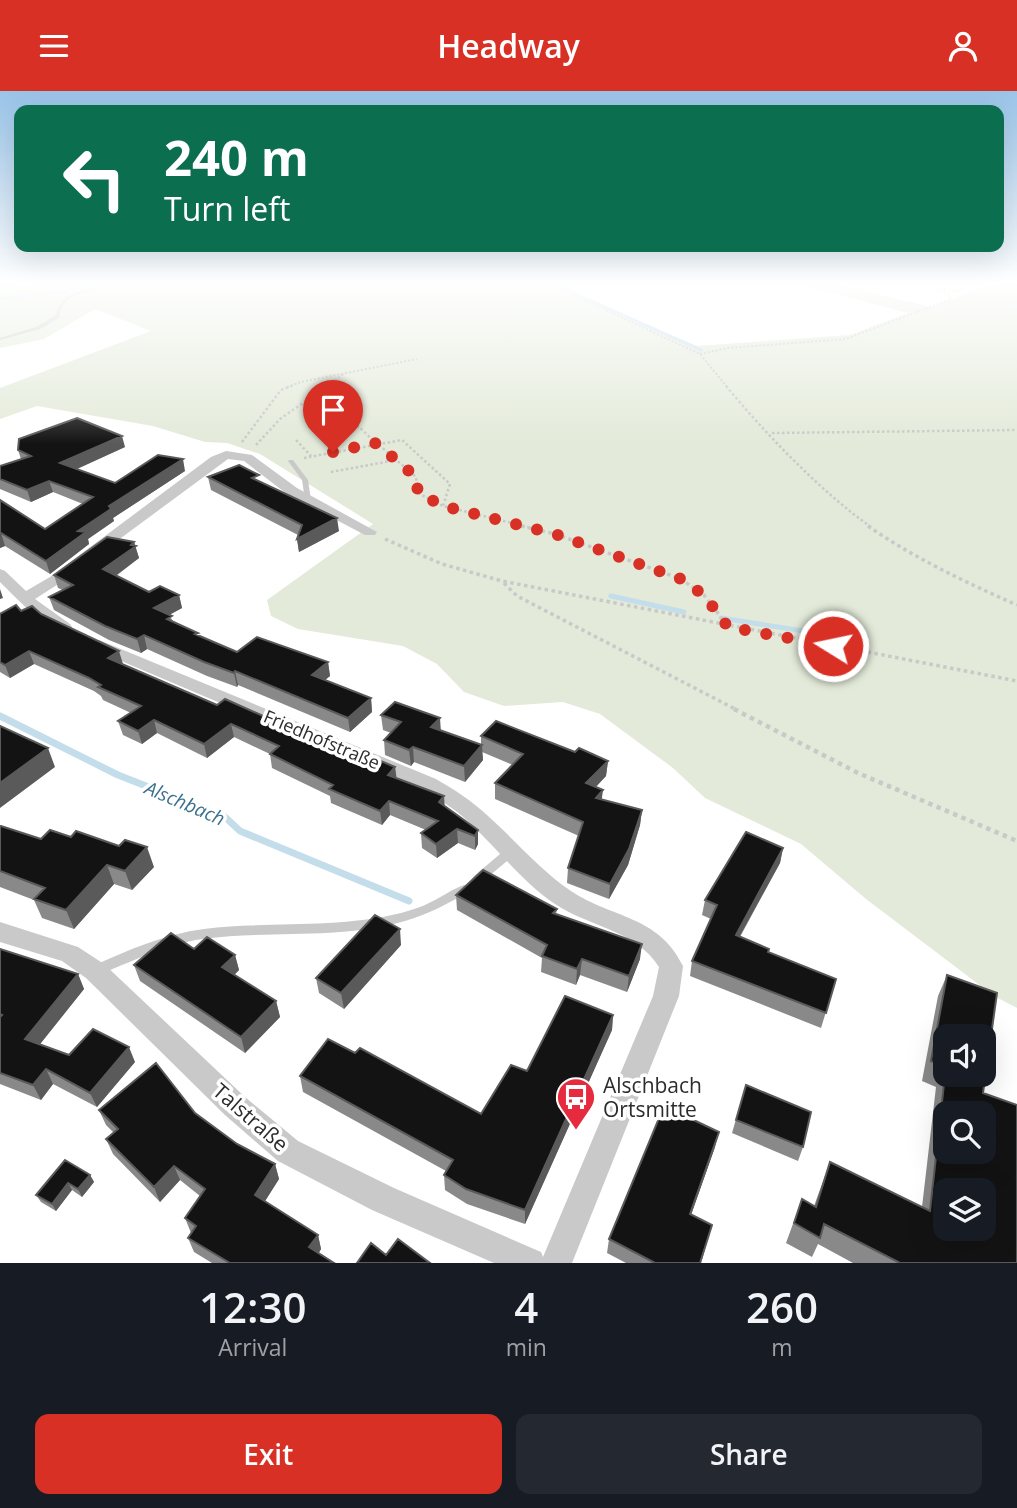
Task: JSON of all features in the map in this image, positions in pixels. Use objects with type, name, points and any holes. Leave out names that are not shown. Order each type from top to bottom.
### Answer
[{"type":"street","points":[[25,598],[55,580],[215,460],[233,455],[248,458],[282,485],[308,501],[370,532]]},
{"type":"street","name":"Friedhofstraße","points":[[0,574],[53,621],[102,646],[429,784],[473,814],[536,877],[565,899],[645,936],[659,947],[671,965],[666,996],[556,1263]]},
{"type":"street","name":"Talstraße","points":[[0,932],[70,954],[95,971],[235,1106],[288,1150],[383,1199],[530,1263]]},
{"type":"lane","points":[[291,461],[305,480],[309,493],[308,501]]},
{"type":"lane","points":[[95,971],[166,941],[205,933],[322,929],[408,916],[446,902],[510,852]]},
{"type":"path","points":[[659,335],[700,354],[731,392],[798,463],[852,514],[890,541],[958,579],[1017,605]]},
{"type":"path","points":[[700,354],[728,348],[846,339],[857,335]]},
{"type":"path","points":[[233,455],[281,390],[300,382],[417,359]]},
{"type":"path","points":[[248,458],[257,443],[280,419],[346,372]]},
{"type":"path","points":[[357,425],[416,477],[418,493],[443,506],[555,534],[681,579],[704,595],[728,627]]},
{"type":"path","points":[[772,433],[1017,430]]},
{"type":"path","points":[[296,440],[312,456]]},
{"type":"path","points":[[291,461],[402,440],[450,484],[443,506]]},
{"type":"path","points":[[331,472],[396,460]]},
{"type":"path","points":[[370,532],[442,564],[502,582],[1017,681]]},
{"type":"path","points":[[502,582],[517,596],[858,773],[1017,841]]},
{"type":"green space","points":[[0,335],[51,335],[44,339],[0,348]]},
{"type":"green space","points":[[141,335],[670,335],[697,346],[851,335],[1017,335],[1017,1008],[994,996],[866,899],[801,844],[705,798],[673,768],[600,714],[563,702],[504,706],[464,692],[437,664],[403,646],[298,629],[271,616],[267,600],[373,524],[260,454],[227,443],[205,442],[153,426],[37,406],[0,419],[0,388]]},
{"type":"building","points":[[77,418],[122,436],[60,463],[115,483],[158,455],[183,459],[109,506],[111,509],[78,531],[86,532],[46,561],[0,534],[0,500],[45,529],[93,497],[49,481],[27,490],[0,479],[0,466],[31,456],[18,450],[19,439]]},
{"type":"building","points":[[239,465],[259,475],[252,478],[337,518],[297,539],[302,525],[208,477]]},
{"type":"building","points":[[107,537],[134,542],[131,545],[136,546],[103,569],[149,592],[160,586],[179,595],[154,608],[172,616],[167,619],[237,652],[257,637],[328,662],[312,675],[371,698],[348,718],[235,671],[234,673],[204,662],[144,635],[137,639],[49,597],[73,585],[54,575]]},
{"type":"building","points":[[16,605],[21,611],[32,606],[41,614],[119,651],[108,658],[217,705],[225,699],[364,761],[369,756],[395,767],[388,775],[444,796],[439,802],[478,830],[475,836],[457,829],[436,844],[421,833],[438,821],[389,801],[380,811],[329,789],[333,785],[270,754],[279,746],[231,724],[204,744],[154,720],[138,731],[118,721],[141,706],[98,687],[101,685],[89,678],[29,651],[5,665],[0,662],[0,614]]},
{"type":"building","points":[[395,702],[440,718],[431,727],[482,745],[464,766],[413,747],[409,750],[384,740],[401,722],[381,715]]},
{"type":"building","points":[[496,721],[575,752],[579,748],[608,761],[586,783],[603,790],[596,798],[642,810],[629,849],[610,884],[568,868],[583,822],[495,783],[523,754],[481,736]]},
{"type":"building","points":[[0,726],[48,748],[0,783]]},
{"type":"building","points":[[0,826],[41,839],[50,830],[71,837],[76,831],[119,846],[125,840],[147,847],[125,871],[107,865],[66,910],[34,899],[45,888],[0,871]]},
{"type":"building","points":[[746,832],[783,848],[736,935],[769,949],[768,952],[836,979],[826,1013],[692,961],[717,905],[705,900]]},
{"type":"building","points":[[483,870],[557,909],[553,913],[642,944],[629,976],[582,959],[577,969],[542,956],[547,945],[456,895]]},
{"type":"building","points":[[375,915],[400,929],[341,993],[316,978]]},
{"type":"building","points":[[171,933],[194,949],[207,937],[235,955],[222,967],[276,1001],[241,1037],[134,965]]},
{"type":"building","points":[[0,949],[78,974],[25,1039],[69,1055],[93,1029],[129,1047],[90,1093],[46,1069],[33,1085],[0,1073]]},
{"type":"building","points":[[947,975],[997,993],[993,1024],[938,1024]]},
{"type":"building","points":[[565,996],[613,1015],[525,1210],[466,1189],[444,1175],[453,1160],[300,1076],[328,1039],[355,1053],[360,1048],[481,1114],[511,1065],[527,1071]]},
{"type":"building","points":[[156,1063],[195,1113],[237,1144],[275,1164],[255,1195],[318,1235],[309,1247],[334,1263],[230,1263],[188,1238],[196,1226],[185,1218],[205,1189],[174,1166],[154,1187],[106,1139],[118,1129],[99,1110]]},
{"type":"building","points":[[746,1085],[811,1112],[803,1147],[736,1120]]},
{"type":"building","points":[[944,1087],[984,1087],[983,1093],[1017,1105],[1017,1263],[900,1263],[824,1224],[820,1238],[794,1223],[802,1199],[816,1207],[830,1162],[930,1211],[933,1184],[933,1241],[996,1241],[996,1178],[934,1178],[935,1164],[996,1164],[996,1101],[942,1101]]},
{"type":"building","points":[[664,1106],[719,1132],[690,1214],[712,1225],[700,1263],[655,1263],[609,1239]]},
{"type":"building","points":[[65,1160],[90,1175],[78,1189],[68,1183],[52,1204],[36,1195]]},
{"type":"building","points":[[398,1239],[430,1263],[357,1263],[371,1243],[386,1255]]},
{"type":"waterway","points":[[667,335],[701,350]]},
{"type":"waterway","points":[[611,596],[684,612]]},
{"type":"waterway","points":[[721,618],[835,636]]},
{"type":"waterway","name":"Alschbach","points":[[0,716],[118,775],[225,817],[240,831],[409,901]]},
{"type":"place","name":"Alschbach Ortsmitte","points":[[576,1131]]},
{"type":"route","points":[[333,452],[376,443],[416,477],[418,493],[443,506],[555,534],[681,579],[704,595],[728,627],[833,646]]}]
